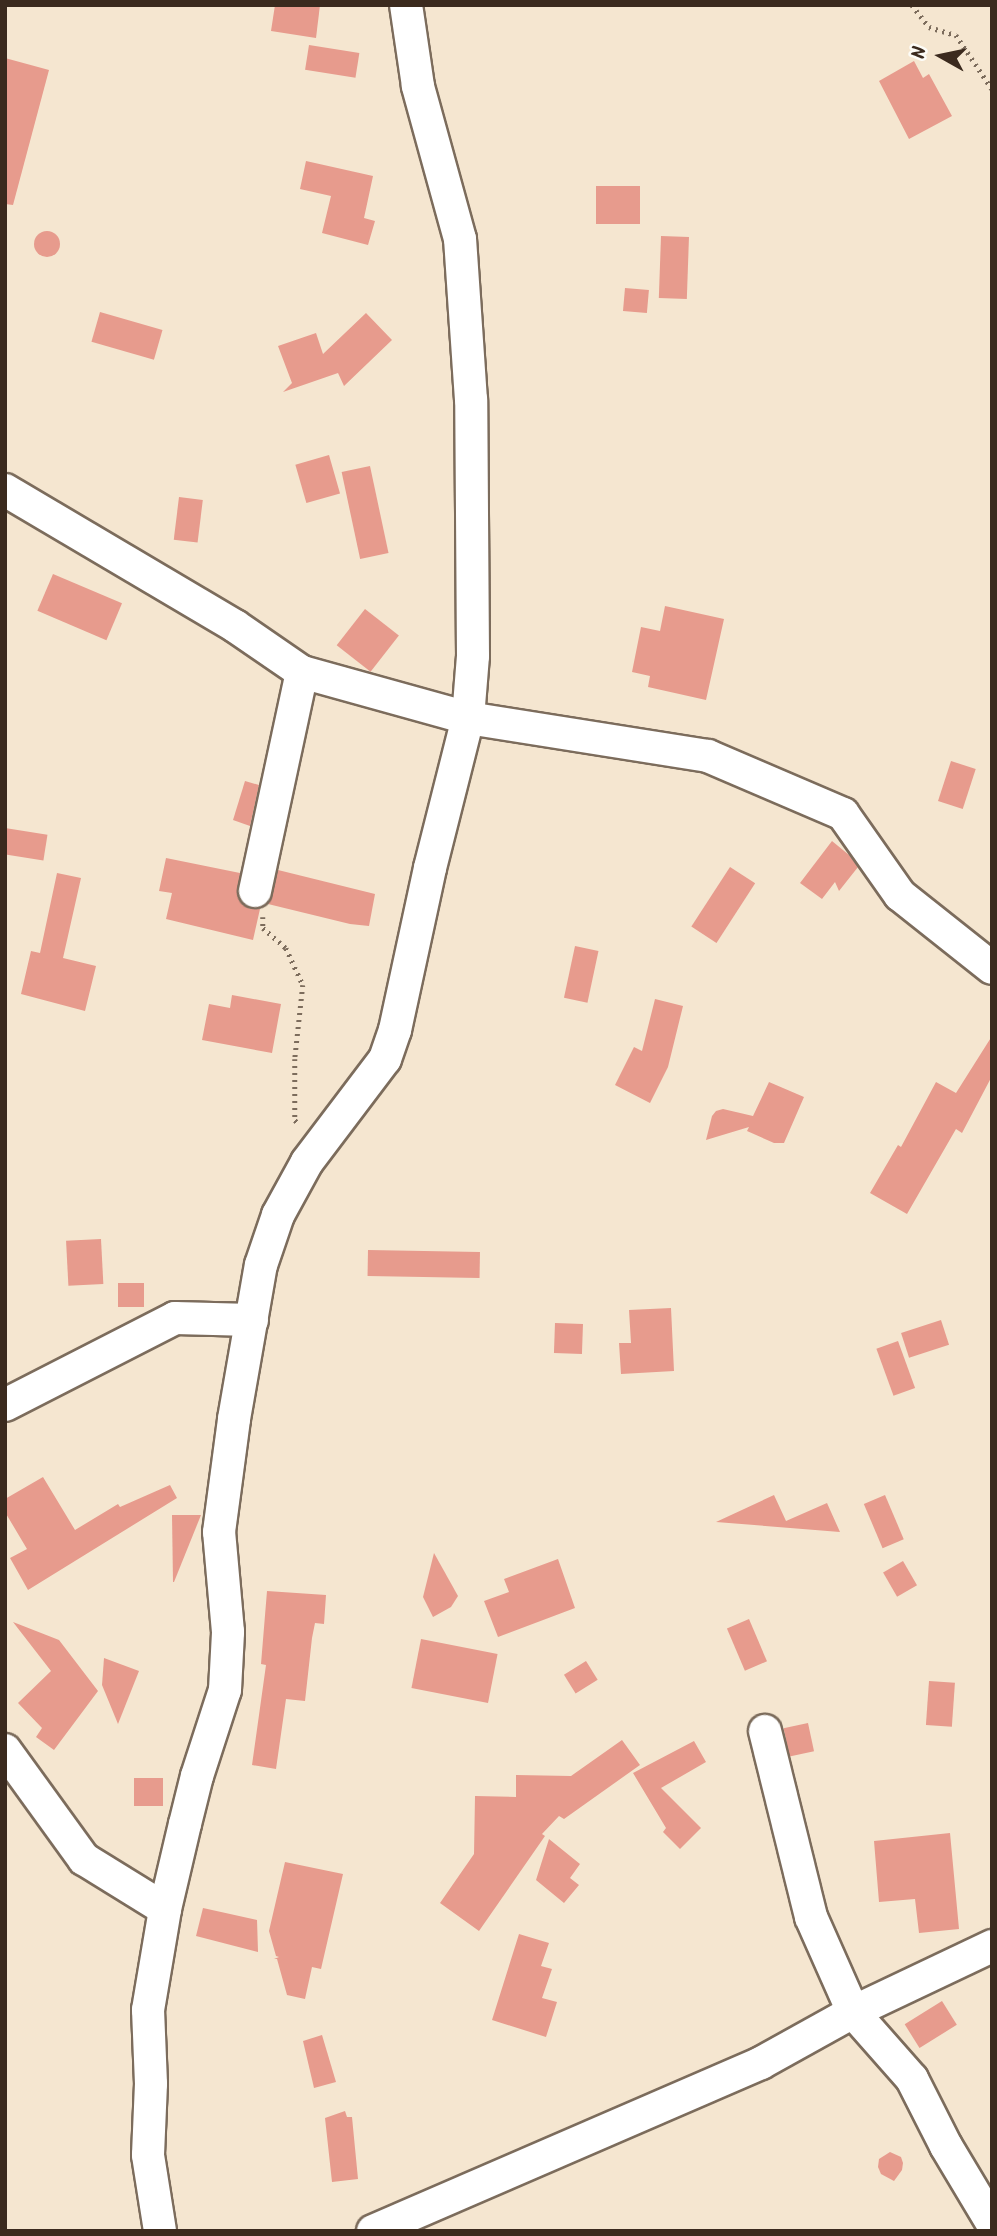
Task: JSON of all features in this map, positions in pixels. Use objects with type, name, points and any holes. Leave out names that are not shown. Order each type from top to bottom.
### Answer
[{"type":"street","points":[[160,2231],[148,2155],[151,2084],[148,2010],[165,1909],[197,1776],[225,1690],[228,1632],[219,1532],[261,1265],[278,1215],[319,1144],[385,1059],[395,1030],[430,868],[468,718],[473,656],[471,400],[460,239],[418,86],[406,5]]},
{"type":"street","points":[[5,490],[235,626],[302,671],[468,718],[708,756],[843,814],[900,895],[992,968]]},
{"type":"street","points":[[256,891],[302,671]]},
{"type":"street","points":[[5,1405],[175,1318],[251,1320]]},
{"type":"street","points":[[765,1731],[811,1917],[853,2012],[912,2079],[946,2146],[992,2223]]},
{"type":"street","points":[[5,1750],[84,1859],[165,1909]]},
{"type":"street","points":[[373,2231],[761,2063],[853,2012],[992,1946]]},
{"type":"path","points":[[912,5],[929,27],[956,35],[992,89]]},
{"type":"path","points":[[256,891],[263,913],[263,929],[286,948],[303,985],[295,1059],[295,1120],[319,1144]]},
{"type":"building","points":[[275,5],[320,5],[316,38],[271,31]]},
{"type":"building","points":[[309,45],[359,53],[355,78],[305,70]]},
{"type":"building","points":[[5,58],[49,70],[13,205],[5,204]]},
{"type":"building","points":[[914,61],[923,78],[929,74],[952,116],[909,139],[879,81]]},
{"type":"building","points":[[306,161],[373,176],[364,218],[375,221],[368,245],[322,233],[331,196],[300,189]]},
{"type":"building","points":[[596,186],[640,186],[640,224],[596,224]]},
{"type":"building","points":[[47,231],[56,235],[60,244],[56,253],[47,257],[38,253],[34,244],[38,235]]},
{"type":"building","points":[[661,236],[689,237],[687,299],[659,298]]},
{"type":"building","points":[[625,288],[649,290],[647,313],[623,311]]},
{"type":"building","points":[[100,312],[162,330],[154,360],[91,342]]},
{"type":"building","points":[[366,313],[392,340],[344,386],[338,373],[283,392],[292,383],[278,346],[316,333],[323,354]]},
{"type":"building","points":[[329,455],[340,493],[306,503],[295,465]]},
{"type":"building","points":[[370,466],[389,553],[360,559],[342,472]]},
{"type":"building","points":[[179,497],[203,500],[198,543],[174,540]]},
{"type":"building","points":[[53,574],[122,603],[106,640],[37,611]]},
{"type":"building","points":[[665,606],[724,619],[706,700],[648,687],[650,676],[632,672],[641,627],[660,631]]},
{"type":"building","points":[[365,609],[399,635],[371,672],[337,645]]},
{"type":"building","points":[[951,761],[976,769],[963,809],[938,801]]},
{"type":"building","points":[[245,781],[259,785],[250,826],[233,820]]},
{"type":"building","points":[[5,828],[47,835],[43,860],[5,854]]},
{"type":"building","points":[[832,841],[849,855],[858,867],[839,891],[835,882],[822,899],[800,883]]},
{"type":"building","points":[[166,858],[240,873],[238,897],[250,909],[260,909],[253,940],[166,919],[172,893],[159,891]]},
{"type":"building","points":[[730,867],[755,883],[716,943],[691,927]]},
{"type":"building","points":[[278,870],[375,894],[369,926],[268,904]]},
{"type":"building","points":[[57,873],[81,878],[63,958],[96,966],[85,1011],[21,994],[31,951],[40,953]]},
{"type":"building","points":[[575,946],[598,951],[587,1003],[564,998]]},
{"type":"building","points":[[232,995],[281,1004],[272,1053],[202,1040],[209,1004],[230,1008]]},
{"type":"building","points":[[655,999],[683,1006],[668,1067],[650,1103],[615,1085],[634,1047],[642,1051]]},
{"type":"building","points":[[992,1036],[992,1076],[962,1133],[956,1129],[907,1214],[870,1193],[898,1145],[901,1147],[936,1082],[956,1093]]},
{"type":"building","points":[[769,1082],[804,1097],[784,1143],[774,1143],[747,1131],[749,1127],[706,1140],[712,1116],[716,1111],[723,1109],[753,1116]]},
{"type":"building","points":[[101,1239],[103,1284],[68,1286],[66,1241]]},
{"type":"building","points":[[368,1250],[480,1252],[480,1278],[368,1276]]},
{"type":"building","points":[[118,1283],[144,1283],[144,1307],[118,1307]]},
{"type":"building","points":[[671,1308],[674,1371],[621,1374],[619,1343],[631,1343],[629,1310]]},
{"type":"building","points":[[941,1320],[949,1345],[909,1358],[901,1333]]},
{"type":"building","points":[[555,1323],[583,1324],[582,1354],[554,1353]]},
{"type":"building","points":[[898,1341],[915,1388],[893,1396],[876,1349]]},
{"type":"building","points":[[43,1477],[75,1530],[118,1504],[120,1507],[170,1485],[177,1498],[28,1590],[10,1558],[27,1549],[5,1512],[5,1499]]},
{"type":"building","points":[[774,1495],[786,1521],[827,1503],[840,1532],[716,1522]]},
{"type":"building","points":[[885,1495],[904,1539],[883,1548],[864,1504]]},
{"type":"building","points":[[172,1515],[201,1515],[174,1582],[173,1582]]},
{"type":"building","points":[[434,1553],[458,1596],[451,1607],[433,1617],[423,1597]]},
{"type":"building","points":[[558,1559],[575,1608],[498,1637],[484,1601],[509,1592],[504,1579]]},
{"type":"building","points":[[903,1561],[917,1585],[897,1597],[883,1572]]},
{"type":"building","points":[[267,1591],[326,1595],[324,1624],[315,1623],[312,1638],[305,1701],[286,1699],[276,1769],[252,1765],[266,1665],[261,1664]]},
{"type":"building","points":[[749,1619],[767,1661],[745,1671],[727,1628]]},
{"type":"building","points":[[13,1622],[59,1640],[98,1691],[54,1750],[36,1737],[42,1728],[18,1703],[51,1671]]},
{"type":"building","points":[[421,1639],[498,1654],[488,1703],[411,1688]]},
{"type":"building","points":[[104,1658],[139,1671],[118,1724],[102,1685]]},
{"type":"building","points":[[586,1661],[598,1680],[576,1693],[564,1675]]},
{"type":"building","points":[[929,1681],[955,1683],[952,1727],[926,1725]]},
{"type":"building","points":[[808,1723],[814,1751],[790,1757],[784,1728]]},
{"type":"building","points":[[622,1740],[640,1765],[564,1819],[559,1816],[542,1834],[545,1836],[479,1931],[440,1903],[474,1854],[475,1796],[516,1797],[516,1775],[571,1776]]},
{"type":"building","points":[[694,1741],[706,1762],[661,1788],[701,1828],[680,1849],[663,1832],[666,1828],[633,1773]]},
{"type":"building","points":[[134,1778],[163,1778],[163,1806],[134,1806]]},
{"type":"building","points":[[950,1833],[959,1929],[919,1933],[915,1899],[879,1902],[874,1841]]},
{"type":"building","points":[[549,1839],[580,1864],[570,1878],[579,1885],[564,1903],[536,1880]]},
{"type":"building","points":[[285,1862],[343,1874],[321,1969],[312,1967],[305,1999],[287,1995],[277,1959],[274,1959],[279,1957],[276,1956],[269,1931]]},
{"type":"building","points":[[203,1908],[257,1920],[258,1952],[196,1936]]},
{"type":"building","points":[[519,1934],[549,1943],[541,1966],[552,1969],[542,1998],[557,2002],[546,2037],[492,2020]]},
{"type":"building","points":[[942,2001],[957,2025],[920,2048],[905,2024]]},
{"type":"building","points":[[322,2035],[336,2082],[314,2088],[303,2041]]},
{"type":"building","points":[[345,2111],[347,2117],[352,2117],[358,2179],[332,2182],[325,2118]]},
{"type":"building","points":[[890,2152],[901,2157],[903,2163],[902,2170],[894,2181],[881,2174],[878,2167],[879,2159]]}]
